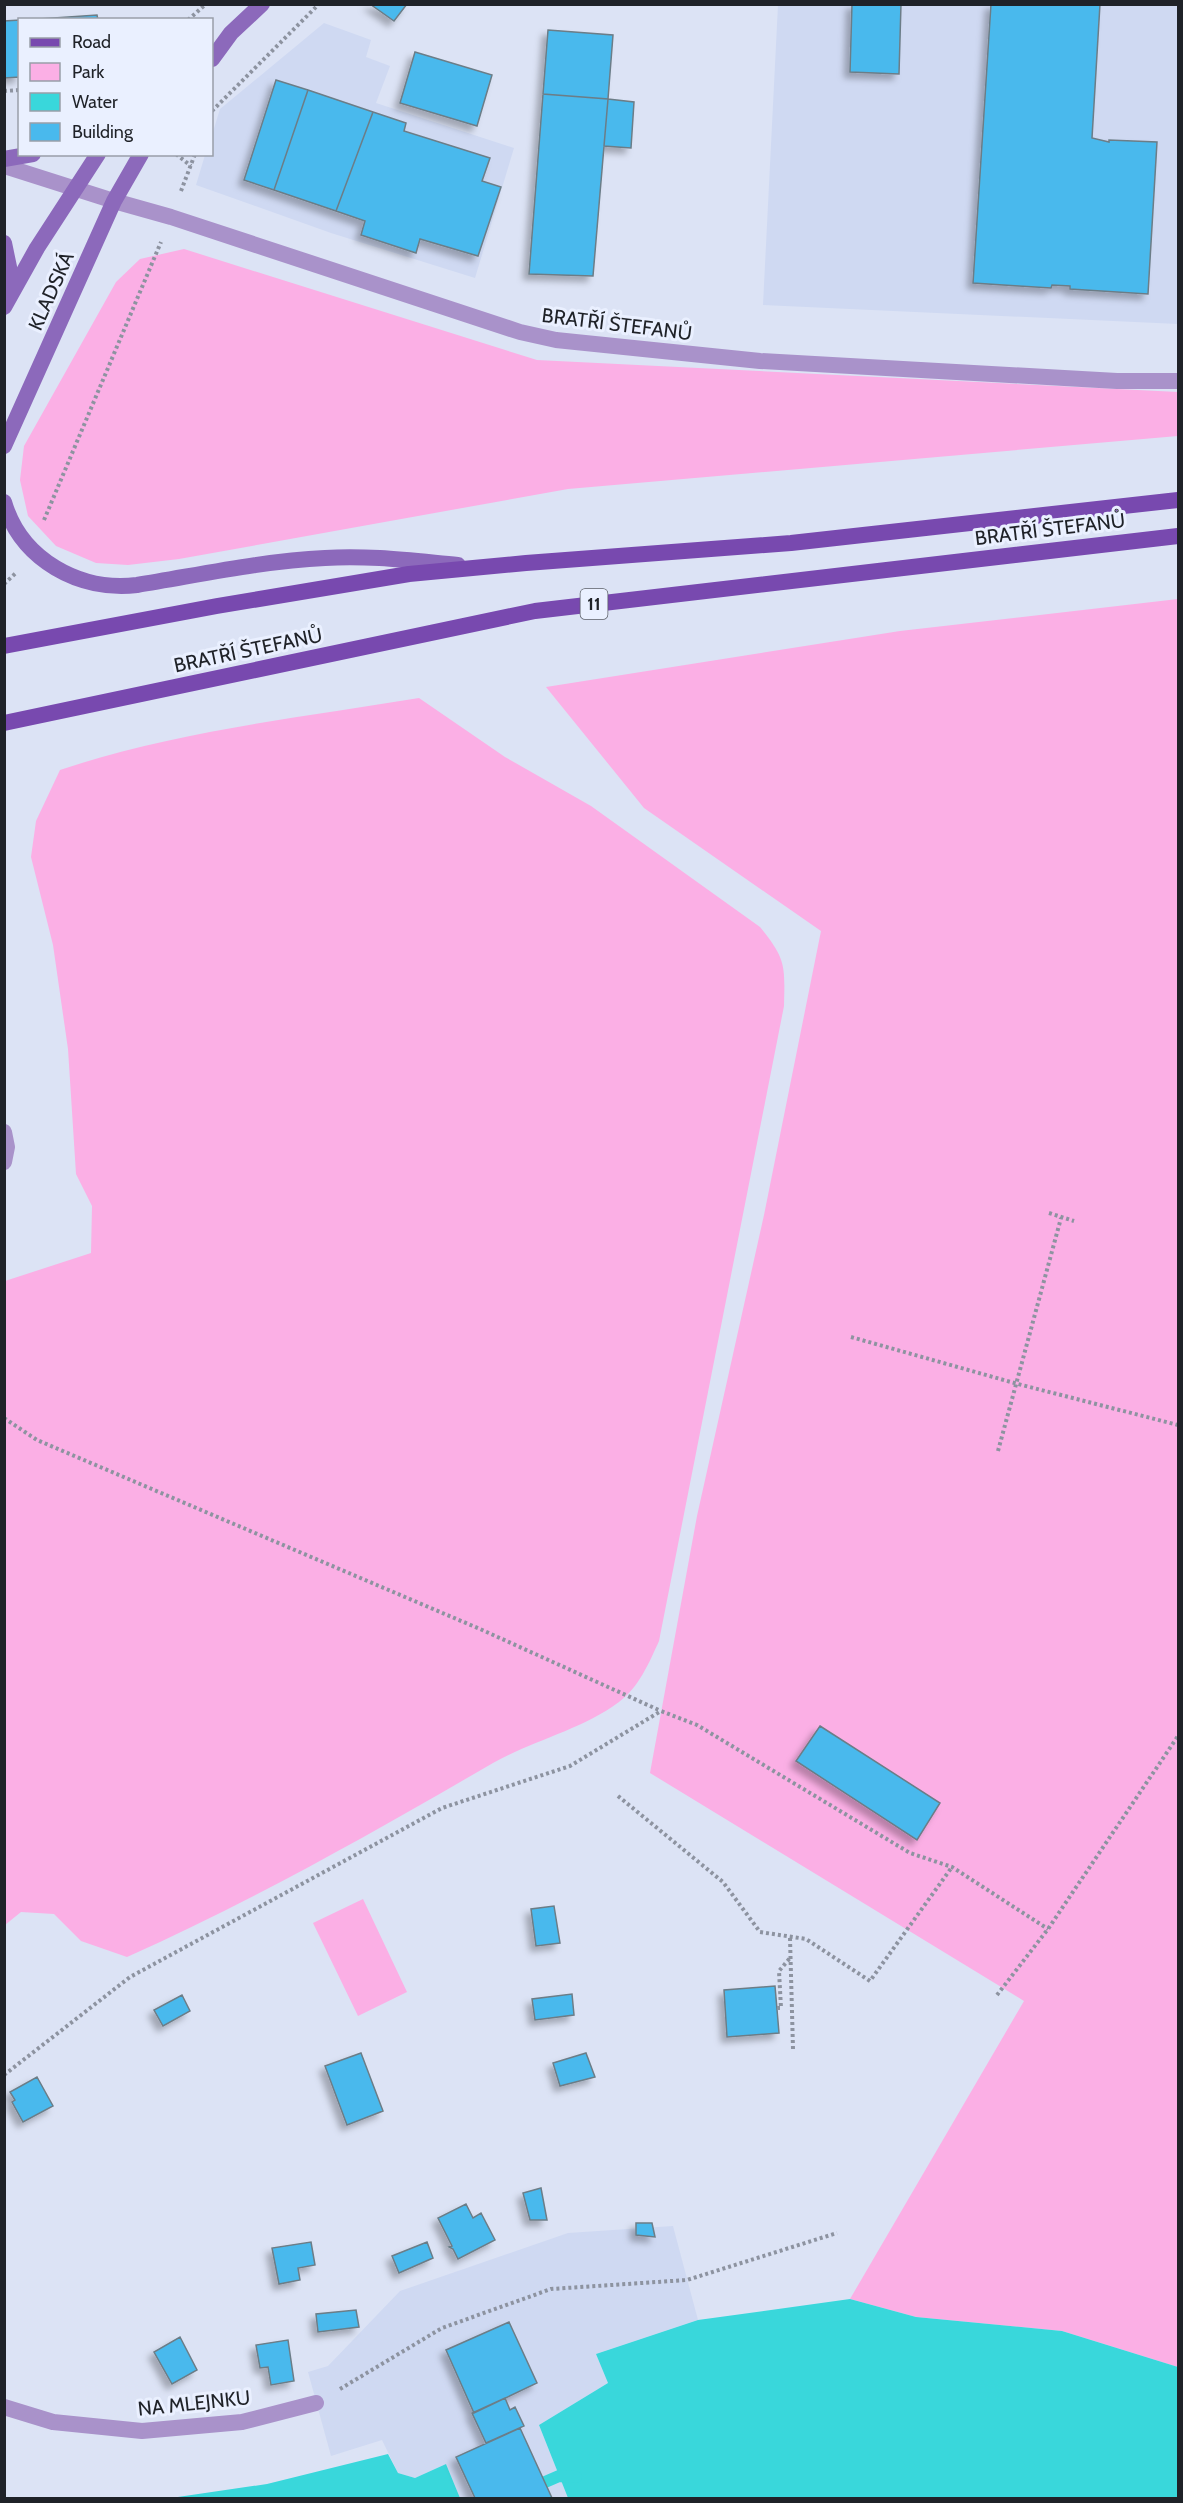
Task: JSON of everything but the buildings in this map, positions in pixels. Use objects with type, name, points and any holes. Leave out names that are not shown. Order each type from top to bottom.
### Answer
[{"type":"main road","points":[[213,45],[231,33],[262,4]]},
{"type":"main road","points":[[213,58],[231,33]]},
{"type":"main road","points":[[4,159],[21,156]]},
{"type":"main road","name":"KLADSKÁ","points":[[7,302],[74,188],[97,156]]},
{"type":"main road","name":"KLADSKÁ","points":[[4,446],[114,201],[140,156]]},
{"type":"main road","points":[[4,243],[9,267],[7,302]]},
{"type":"main road","name":"BRATŘÍ ŠTEFANŮ","points":[[4,646],[350,583],[474,567],[791,543],[1179,500]]},
{"type":"main road","points":[[4,502],[18,531],[32,549],[50,565],[84,583],[115,588],[326,558],[389,558],[474,567]]},
{"type":"main road","name":"BRATŘÍ ŠTEFANŮ","points":[[4,723],[535,611],[1179,536]]},
{"type":"street","name":"BRATŘÍ ŠTEFANŮ","points":[[4,166],[171,217],[441,307],[556,340],[760,361],[1117,381],[1179,381]]},
{"type":"street","points":[[4,1132],[7,1147],[4,1162]]},
{"type":"street","name":"NA MLEJNKU","points":[[4,2407],[53,2422],[142,2431],[242,2422],[316,2403]]},
{"type":"path","points":[[190,18],[206,4]]},
{"type":"path","points":[[213,110],[319,4]]},
{"type":"path","points":[[178,156],[191,166]]},
{"type":"path","points":[[4,584],[18,571],[32,549],[194,156]]},
{"type":"path","points":[[1048,1214],[1074,1221]]},
{"type":"path","points":[[998,1451],[1018,1384],[1061,1218]]},
{"type":"path","points":[[851,1337],[1018,1384],[1179,1425]]},
{"type":"path","points":[[4,1418],[37,1440],[697,1725],[910,1853],[952,1868],[1048,1929]]},
{"type":"path","points":[[4,2075],[130,1977],[442,1808],[570,1766],[661,1711]]},
{"type":"path","points":[[997,1995],[1048,1929],[1179,1736]]},
{"type":"path","points":[[618,1796],[723,1882],[760,1932],[806,1939],[870,1981],[952,1868]]},
{"type":"path","points":[[790,1938],[793,2049]]},
{"type":"path","points":[[777,2008],[781,2008],[779,1971],[791,1958]]},
{"type":"path","points":[[316,2403],[442,2328],[551,2289],[687,2280],[837,2233]]},
{"type":"shaded area","points":[[778,5],[1178,5],[1178,324],[763,305]]},
{"type":"shaded area","points":[[324,23],[371,40],[366,57],[390,66],[376,103],[514,148],[475,278],[331,233],[196,185],[205,156],[213,156],[213,132],[220,109]]},
{"type":"shaded area","points":[[673,2226],[698,2320],[596,2354],[608,2383],[539,2425],[568,2498],[460,2498],[446,2464],[415,2478],[398,2473],[382,2440],[331,2456],[308,2372],[328,2366],[400,2291],[568,2233]]},
{"type":"green space","points":[[184,249],[537,360],[1178,392],[1178,436],[568,489],[179,559],[128,565],[96,563],[56,546],[28,516],[20,480],[24,446],[116,282],[140,259]]},
{"type":"green space","points":[[1178,599],[1178,2367],[1062,2331],[916,2317],[850,2299],[1024,2001],[650,1773],[697,1516],[764,1215],[821,931],[644,808],[546,687],[900,631]]},
{"type":"green space","points":[[419,698],[505,757],[591,806],[760,927],[775,947],[782,963],[784,1006],[659,1641],[643,1674],[632,1689],[604,1712],[493,1763],[267,1889],[127,1957],[81,1941],[54,1914],[21,1912],[5,1925],[5,1281],[91,1253],[92,1206],[76,1174],[68,1049],[53,945],[31,857],[36,821],[60,770],[193,735]]},
{"type":"green space","points":[[363,1899],[407,1992],[358,2016],[313,1923]]},
{"type":"water","points":[[850,2299],[916,2317],[1062,2331],[1178,2367],[1178,2498],[568,2498],[539,2425],[608,2383],[596,2354],[698,2320]]},
{"type":"water","points":[[388,2454],[398,2473],[415,2478],[446,2464],[460,2498],[171,2498],[267,2484]]},
{"type":"waterway","points":[[508,2498],[559,2476],[576,2477]]}]
